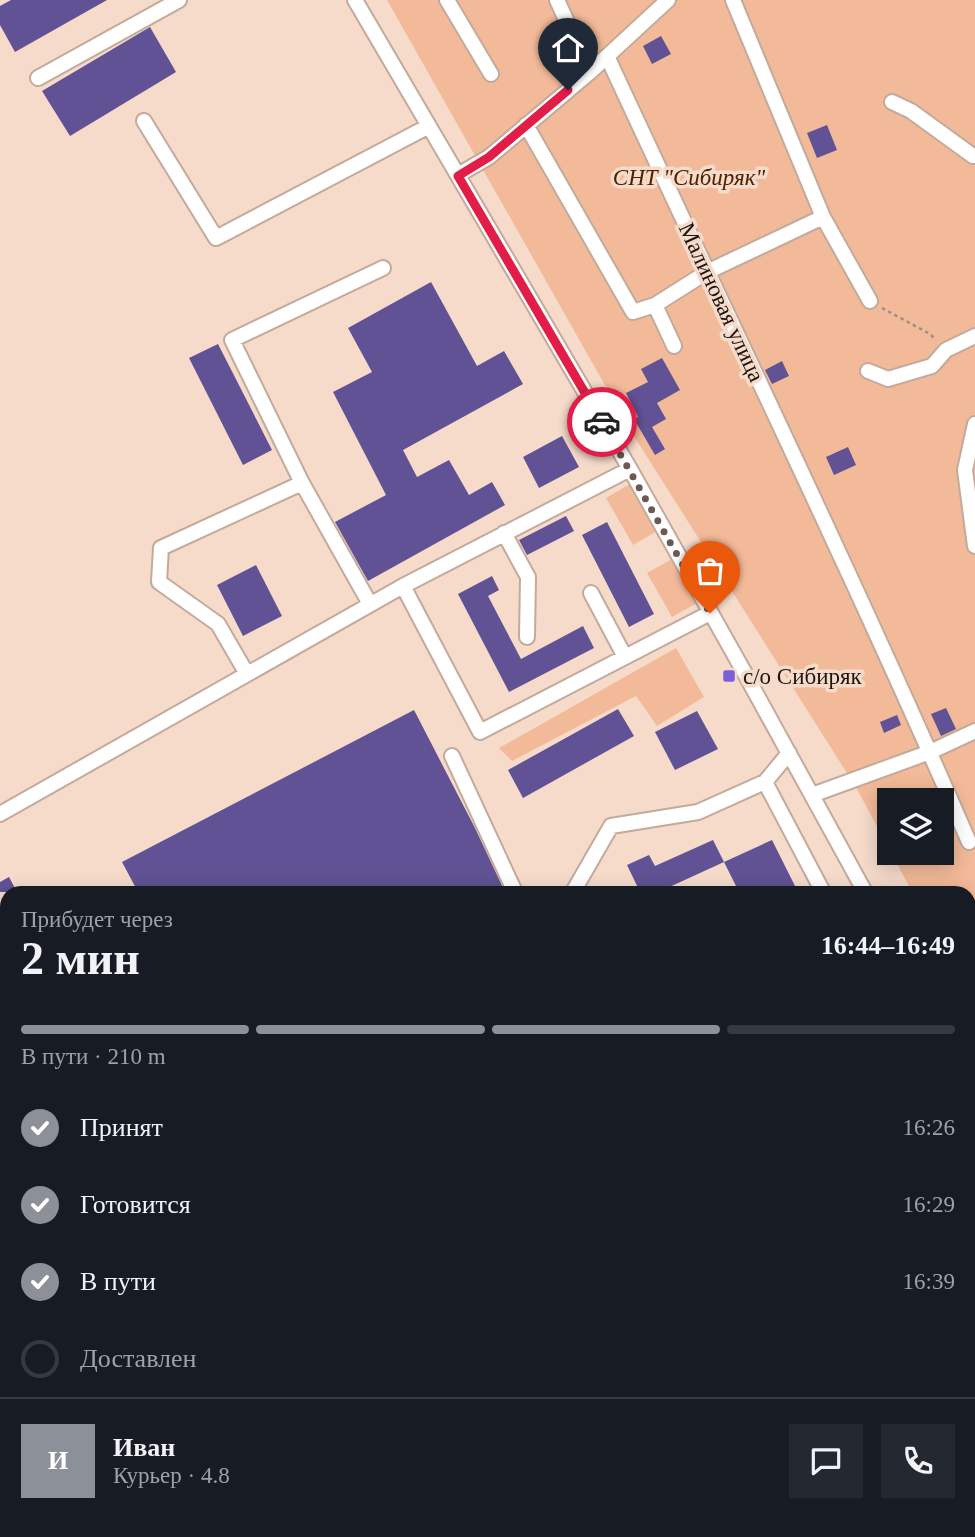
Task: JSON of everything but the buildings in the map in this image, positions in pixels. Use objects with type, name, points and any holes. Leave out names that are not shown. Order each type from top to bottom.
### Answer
[{"type":"street","points":[[38,78],[179,0]]},
{"type":"street","points":[[355,0],[630,469],[862,886]]},
{"type":"street","points":[[447,0],[491,74]]},
{"type":"street","points":[[557,0],[590,72]]},
{"type":"street","points":[[733,0],[823,217],[870,301]]},
{"type":"street","points":[[458,176],[489,157],[590,72],[659,3]]},
{"type":"street","name":"Малиновая улица","points":[[607,56],[838,548],[969,842]]},
{"type":"street","points":[[892,102],[911,111],[974,160]]},
{"type":"street","points":[[144,121],[216,238],[429,126]]},
{"type":"street","points":[[526,125],[633,312],[655,305],[707,272],[823,217]]},
{"type":"street","points":[[370,604],[302,483],[232,340],[383,268]]},
{"type":"street","points":[[655,305],[674,346]]},
{"type":"street","points":[[867,371],[888,379],[932,366],[946,350],[975,336]]},
{"type":"street","points":[[975,424],[965,470],[975,546]]},
{"type":"street","points":[[0,814],[370,604],[630,469]]},
{"type":"street","points":[[247,674],[218,624],[159,582],[161,548],[302,483]]},
{"type":"street","points":[[504,533],[528,577],[527,637]]},
{"type":"street","points":[[403,586],[480,732],[710,613]]},
{"type":"street","points":[[591,593],[625,657]]},
{"type":"street","points":[[812,795],[930,752],[975,731]]},
{"type":"street","points":[[576,886],[611,826],[698,812],[765,782],[789,753]]},
{"type":"street","points":[[452,756],[511,886]]},
{"type":"street","points":[[765,782],[820,886]]},
{"type":"path","points":[[870,301],[930,334],[946,350]]},
{"type":"green space","name":"СНТ \"Сибиряк\"","points":[[387,0],[975,0],[975,886],[909,886],[898,865],[954,865],[954,788],[877,788],[877,826],[857,789],[632,433]]},
{"type":"green space","points":[[630,484],[657,531],[633,545],[606,498]]},
{"type":"green space","points":[[672,559],[697,603],[672,617],[647,573]]},
{"type":"green space","points":[[676,648],[704,697],[657,726],[636,696],[512,761],[499,748]]},
{"type":"way so far","points":[[602,422],[710,613]]},
{"type":"place","name":"с/о Сибиряк","points":[[729,676]]},
{"type":"route","points":[[568,90],[489,157],[458,176],[602,422]]}]
